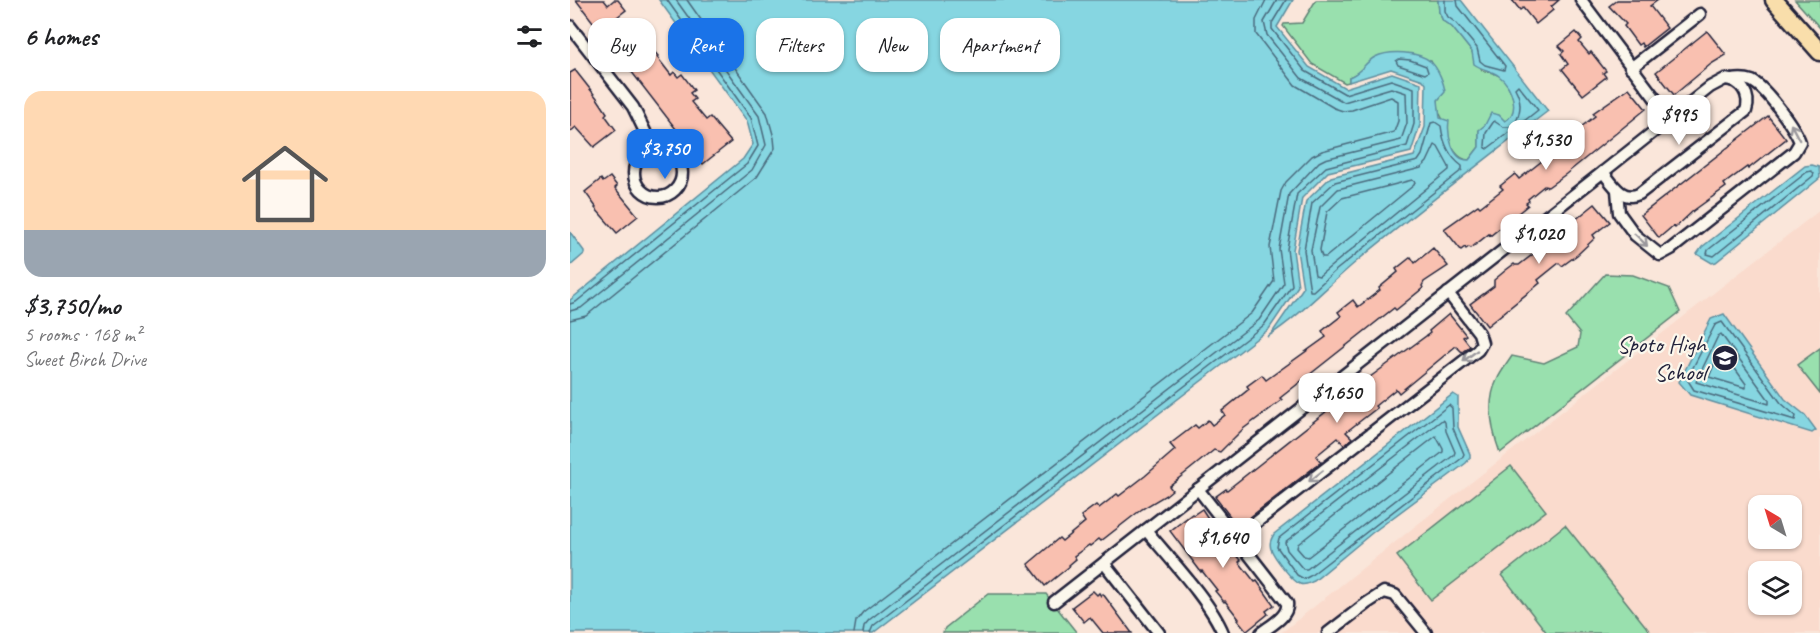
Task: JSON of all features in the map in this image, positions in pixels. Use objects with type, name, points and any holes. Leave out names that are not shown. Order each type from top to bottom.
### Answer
[{"type":"highway","points":[[1774,0],[1820,52]]},
{"type":"street","points":[[1581,0],[1670,118]]},
{"type":"street","points":[[1631,68],[1700,15]]},
{"type":"street","points":[[570,26],[633,107],[653,148]]},
{"type":"street","points":[[1054,602],[1718,81],[1741,79],[1753,82],[1772,101],[1797,134],[1800,142],[1794,152],[1671,249],[1660,255],[1635,235],[1619,213],[1617,190]]},
{"type":"street","points":[[1603,172],[1617,190],[1627,197],[1639,194],[1746,111],[1749,100],[1747,94],[1732,80]]},
{"type":"street","points":[[653,148],[670,151],[676,156],[683,172],[677,188],[671,194],[663,197],[648,195],[636,185],[634,178],[636,162],[646,151],[653,148]]},
{"type":"street","points":[[1236,538],[1478,350],[1482,343],[1479,333],[1448,293]]},
{"type":"street","points":[[1198,489],[1288,605],[1285,614],[1261,633]]},
{"type":"street","points":[[1146,530],[1216,618],[1223,633]]},
{"type":"street","points":[[1104,562],[1159,633]]},
{"type":"street","points":[[1328,633],[1384,592],[1395,595],[1426,633]]},
{"type":"shaded area","name":"Spoto High School","points":[[1820,210],[1820,633],[1281,633],[1418,524]]},
{"type":"green space","points":[[1316,0],[1438,0],[1439,12],[1443,21],[1452,27],[1472,52],[1482,70],[1494,73],[1504,80],[1514,103],[1513,114],[1507,121],[1479,130],[1479,147],[1469,160],[1461,158],[1451,144],[1447,127],[1439,112],[1438,100],[1444,92],[1431,61],[1368,63],[1358,73],[1349,77],[1349,82],[1345,83],[1312,64],[1283,26],[1284,24],[1302,23]]},
{"type":"green space","points":[[1795,0],[1820,0],[1820,28]]},
{"type":"green space","points":[[1605,274],[1633,275],[1669,288],[1680,312],[1500,453],[1491,407],[1494,389],[1500,374],[1512,356],[1544,363],[1578,347],[1580,334],[1566,317]]},
{"type":"green space","points":[[1820,348],[1820,394],[1797,365]]},
{"type":"green space","points":[[1511,466],[1546,511],[1431,600],[1397,556]]},
{"type":"green space","points":[[1565,525],[1651,633],[1547,633],[1502,575]]},
{"type":"green space","points":[[988,594],[1046,594],[1077,633],[943,633],[945,628]]},
{"type":"water","points":[[659,0],[1293,0],[1277,27],[1309,67],[1345,88],[1392,73],[1421,83],[1420,125],[1411,152],[1328,172],[1302,198],[1293,250],[1298,286],[1269,329],[873,633],[570,633],[570,300],[743,159],[753,144],[747,121],[711,72],[744,72],[744,18],[672,18]]},
{"type":"water","points":[[1438,0],[1461,0],[1548,111],[1404,223],[1291,320],[1267,337],[1303,288],[1297,250],[1306,201],[1331,177],[1414,156],[1425,127],[1426,84],[1423,80],[1391,69],[1349,82],[1349,77],[1375,57],[1388,53],[1412,54],[1426,58],[1436,68],[1445,92],[1438,100],[1440,118],[1449,121],[1452,146],[1458,156],[1463,159],[1469,160],[1479,147],[1479,130],[1485,125],[1491,113],[1499,115],[1505,121],[1513,112],[1513,99],[1504,80],[1474,64],[1472,52],[1452,27],[1443,21],[1439,12]]},
{"type":"water","points":[[1805,166],[1819,167],[1820,178],[1716,262],[1712,263],[1697,254],[1702,247]]},
{"type":"water","points":[[570,232],[584,254],[570,266]]},
{"type":"water","points":[[1724,314],[1785,399],[1805,415],[1816,430],[1812,433],[1690,395],[1679,382],[1711,319]]},
{"type":"water","points":[[1453,394],[1458,397],[1458,427],[1470,454],[1466,463],[1372,533],[1314,581],[1304,585],[1297,582],[1271,549],[1274,534]]},
{"type":"building","points":[[576,0],[604,0],[608,5],[618,0],[626,10],[618,18],[590,18]]},
{"type":"building","points":[[1512,0],[1559,0],[1551,7],[1553,10],[1536,24],[1523,8],[1520,10]]},
{"type":"building","points":[[1617,0],[1658,0],[1650,6],[1667,28],[1643,47],[1641,43],[1638,45],[1624,26],[1626,24],[1609,6]]},
{"type":"building","points":[[1707,31],[1726,55],[1711,64],[1674,95],[1656,72]]},
{"type":"building","points":[[1576,32],[1582,39],[1579,42],[1589,54],[1591,52],[1606,71],[1603,73],[1606,77],[1583,95],[1562,69],[1568,64],[1561,54],[1564,51],[1559,46]]},
{"type":"building","points":[[656,54],[671,75],[674,72],[678,77],[682,74],[694,90],[690,93],[695,99],[691,102],[706,120],[710,117],[731,142],[703,164],[632,72],[656,72]]},
{"type":"building","points":[[575,70],[597,98],[607,113],[605,115],[616,130],[594,147],[576,127],[570,132],[570,73]]},
{"type":"building","points":[[1629,88],[1646,109],[1566,174],[1548,187],[1544,186],[1528,199],[1526,203],[1528,205],[1490,236],[1489,234],[1471,248],[1466,249],[1465,247],[1461,250],[1444,229],[1478,205],[1480,207],[1503,189],[1500,186],[1515,174],[1519,179],[1547,157],[1545,155],[1557,145],[1554,141],[1568,129],[1572,134],[1595,116],[1593,113]]},
{"type":"building","points":[[1768,116],[1786,139],[1748,169],[1747,167],[1724,184],[1726,187],[1659,238],[1641,215]]},
{"type":"building","points":[[610,177],[617,186],[615,188],[638,216],[617,233],[595,208],[585,192],[601,179],[603,182]]},
{"type":"building","points":[[1595,204],[1610,222],[1593,235],[1595,238],[1577,255],[1562,266],[1559,263],[1538,280],[1540,283],[1487,326],[1470,304],[1494,286],[1494,280],[1506,270],[1514,264],[1519,265],[1545,245],[1542,241],[1550,235],[1555,236]]},
{"type":"building","points":[[1433,248],[1448,266],[1424,282],[1423,288],[1396,310],[1394,308],[1280,398],[1282,400],[1243,429],[1220,452],[1214,450],[1169,486],[1172,490],[1166,495],[1142,509],[1101,541],[1099,539],[1074,556],[1076,559],[1070,566],[1045,586],[1028,564],[1059,538],[1062,541],[1085,522],[1081,516],[1096,505],[1099,508],[1117,494],[1119,496],[1175,450],[1170,444],[1195,425],[1198,428],[1208,420],[1212,425],[1225,415],[1222,411],[1249,389],[1247,386],[1262,375],[1266,380],[1326,337],[1322,331],[1341,316],[1338,312],[1353,300],[1358,307],[1380,290],[1379,288],[1398,272],[1396,269],[1411,257],[1415,263]]},
{"type":"building","points":[[1449,314],[1466,335],[1463,337],[1470,346],[1462,352],[1456,346],[1399,393],[1396,389],[1375,406],[1377,408],[1346,432],[1352,438],[1344,445],[1338,438],[1316,456],[1321,462],[1240,525],[1234,518],[1232,519],[1215,497],[1430,333],[1429,331]]},
{"type":"building","points":[[1202,509],[1219,535],[1241,560],[1239,562],[1255,582],[1257,581],[1274,605],[1266,611],[1268,614],[1247,631],[1170,531]]},
{"type":"building","points":[[1093,591],[1097,595],[1103,594],[1132,633],[1103,633],[1090,617],[1084,622],[1072,607]]},
{"type":"place","name":"Spoto High School","points":[[1725,358]]}]
